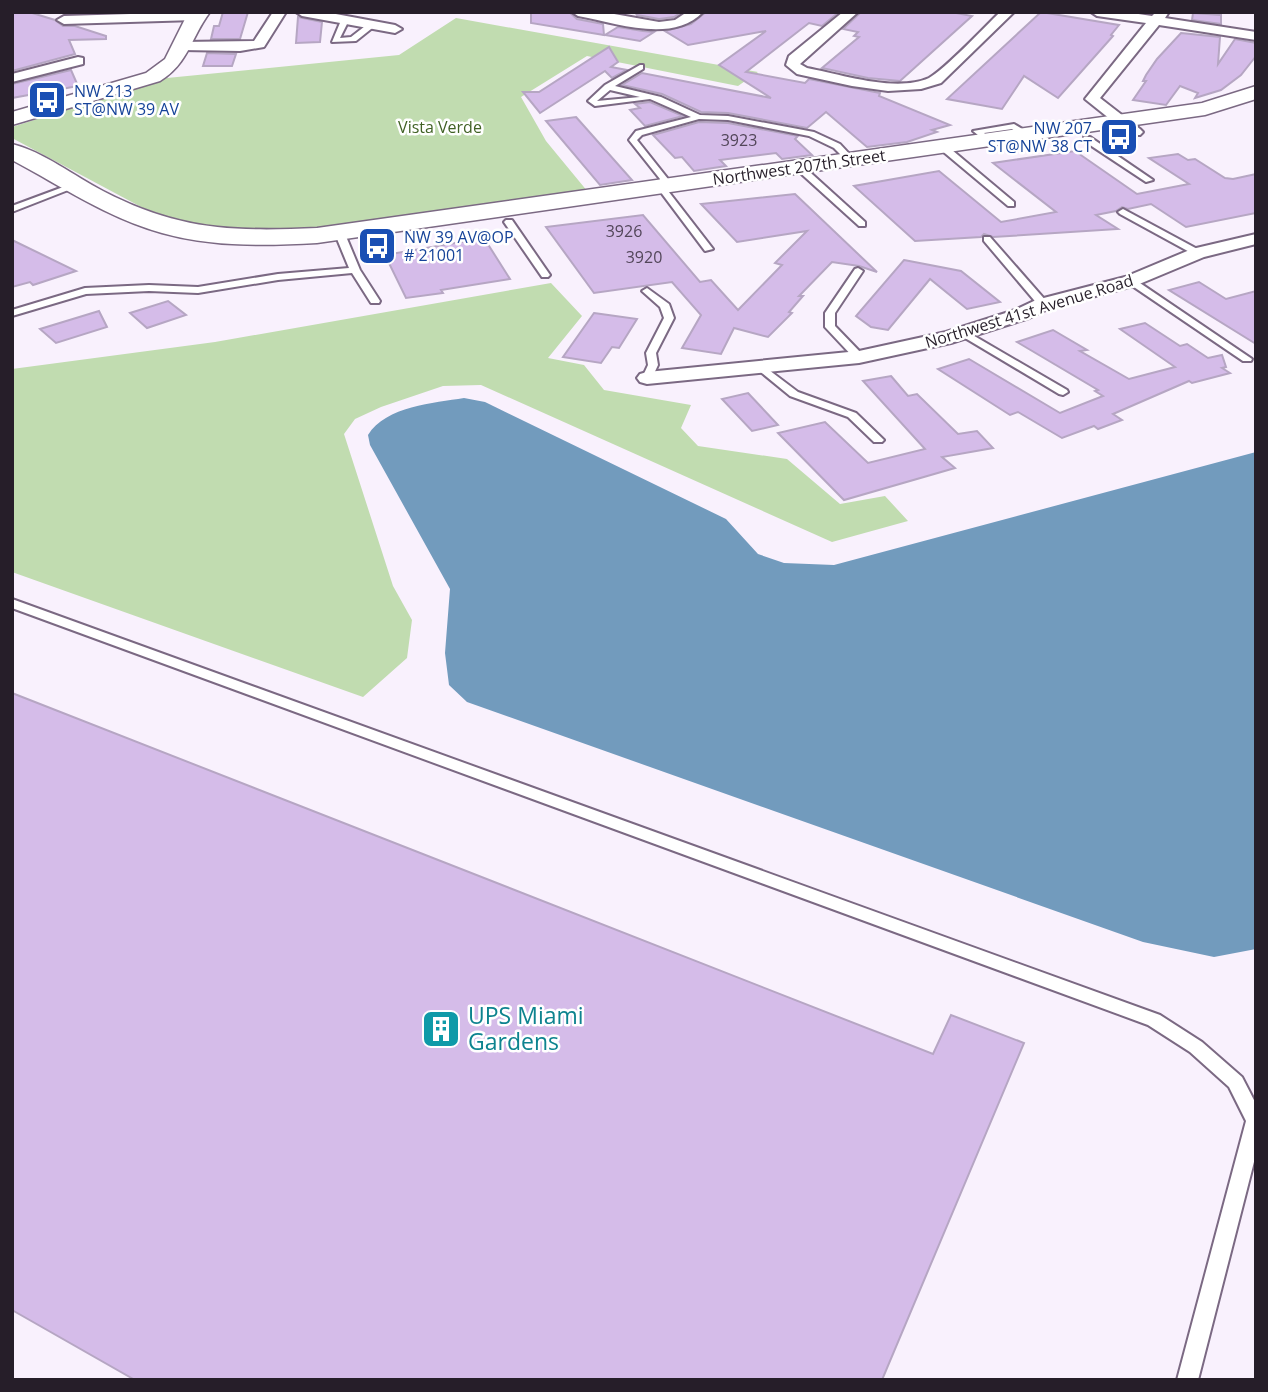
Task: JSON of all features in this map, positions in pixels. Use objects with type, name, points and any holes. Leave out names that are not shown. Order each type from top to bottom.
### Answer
[{"type":"street","points":[[182,46],[240,47],[260,44],[280,12]]},
{"type":"street","points":[[302,12],[395,29]]},
{"type":"street","points":[[578,12],[659,26],[678,24],[697,12]]},
{"type":"street","points":[[852,12],[793,58],[793,65],[802,71],[898,88],[921,87],[936,80],[1008,12]]},
{"type":"street","points":[[1097,12],[1159,17],[1256,36]]},
{"type":"street","points":[[12,119],[153,77],[172,65],[182,46],[184,35],[198,14]]},
{"type":"street","points":[[64,20],[198,14]]},
{"type":"street","points":[[1127,127],[1092,99],[1159,17]]},
{"type":"street","points":[[12,78],[78,61]]},
{"type":"street","name":"Northwest 207th Street","points":[[342,240],[949,152],[989,141],[1026,135],[1216,120],[1254,99]]},
{"type":"street","name":"Northwest 207th Street","points":[[806,173],[850,159],[1087,139],[1127,127]]},
{"type":"street","points":[[12,151],[149,222],[185,230],[255,237],[342,240]]},
{"type":"street","points":[[12,172],[112,226],[164,242],[212,249],[295,251],[342,240]]},
{"type":"street","name":"Northwest 207th Street","points":[[342,240],[509,222],[666,193]]},
{"type":"street","name":"Northwest 41st Avenue Road","points":[[647,378],[859,357],[964,333],[1022,314],[1043,304],[1130,281],[1198,253],[1256,239]]},
{"type":"lane","points":[[345,20],[335,40],[353,39],[372,24]]},
{"type":"lane","points":[[640,67],[608,87],[592,101],[595,104],[654,97]]},
{"type":"lane","points":[[608,87],[654,97],[699,117]]},
{"type":"lane","points":[[708,249],[666,193],[664,179],[635,145],[633,137],[699,117],[728,118],[811,134],[837,146],[850,159]]},
{"type":"lane","points":[[1087,139],[1149,180]]},
{"type":"lane","points":[[949,152],[1011,204]]},
{"type":"lane","points":[[806,173],[862,225]]},
{"type":"lane","points":[[12,209],[77,185]]},
{"type":"lane","points":[[1123,212],[1198,253]]},
{"type":"lane","points":[[509,222],[545,275]]},
{"type":"lane","points":[[987,239],[1043,304]]},
{"type":"lane","points":[[342,240],[355,270],[374,301]]},
{"type":"lane","points":[[12,313],[85,292],[149,288],[198,290],[355,270]]},
{"type":"lane","points":[[858,271],[830,313],[830,327],[859,357]]},
{"type":"lane","points":[[1130,281],[1247,359]]},
{"type":"lane","name":"Northwest 41st Avenue Road","points":[[647,291],[665,306],[668,318],[651,353],[653,365],[647,378]]},
{"type":"lane","points":[[964,333],[1063,392]]},
{"type":"lane","points":[[761,367],[794,394],[852,415],[878,440]]},
{"type":"lane","points":[[12,603],[1154,1020],[1196,1047],[1236,1082],[1255,1121],[1187,1380]]},
{"type":"green space","name":"Vista Verde","points":[[456,18],[758,72],[738,86],[587,56],[521,97],[546,141],[588,192],[293,231],[214,227],[181,221],[143,208],[12,138],[12,127],[167,78],[399,55]]},
{"type":"green space","points":[[551,283],[582,316],[548,358],[584,365],[604,390],[691,405],[681,428],[698,446],[787,459],[840,504],[885,496],[908,521],[832,542],[481,385],[443,386],[381,407],[355,419],[344,434],[393,586],[412,620],[407,658],[363,697],[12,572],[12,369],[215,342]]},
{"type":"water","points":[[464,398],[485,402],[726,519],[758,554],[784,563],[834,565],[1256,452],[1256,949],[1214,957],[1143,942],[467,702],[449,685],[445,653],[450,589],[370,445],[368,435],[376,425],[398,412],[425,404]]},
{"type":"building","points":[[12,12],[29,12],[55,20],[63,26],[75,26],[106,36],[106,39],[69,40],[75,54],[12,71]]},
{"type":"building","points":[[223,12],[248,12],[240,39],[211,39],[214,26],[219,26]]},
{"type":"building","points":[[531,12],[569,12],[577,19],[603,24],[604,35],[531,23]]},
{"type":"building","points":[[635,12],[682,12],[674,17],[659,19],[637,15]]},
{"type":"building","points":[[706,12],[839,12],[822,26],[809,23],[746,72],[805,83],[809,79],[880,93],[879,96],[950,125],[907,142],[867,147],[826,112],[807,128],[728,113],[701,112],[662,94],[622,85],[642,73],[771,98],[719,65],[766,31],[688,45],[665,31],[691,24]]},
{"type":"building","points":[[861,12],[951,12],[972,16],[900,81],[868,78],[822,68],[859,37],[854,36],[858,32],[843,29]]},
{"type":"building","points":[[1041,12],[1119,25],[1111,35],[1113,36],[1058,98],[1024,76],[1002,109],[947,99]]},
{"type":"building","points":[[1193,13],[1221,15],[1221,24],[1192,20]]},
{"type":"building","points":[[298,17],[322,22],[320,42],[296,43]]},
{"type":"building","points":[[618,27],[654,32],[640,41],[605,35]]},
{"type":"building","points":[[1181,33],[1220,37],[1218,64],[1235,39],[1256,43],[1256,56],[1241,75],[1221,90],[1195,98],[1198,93],[1180,86],[1166,105],[1133,100],[1157,59]]},
{"type":"building","points":[[609,47],[618,62],[611,67],[627,70],[612,78],[605,71],[540,113],[523,92],[539,92]]},
{"type":"building","points":[[207,53],[236,54],[232,66],[203,66]]},
{"type":"building","points":[[71,70],[78,86],[12,98],[12,84]]},
{"type":"building","points":[[650,102],[683,116],[645,126],[630,110],[640,108],[635,104]]},
{"type":"building","points":[[576,117],[632,180],[600,185],[546,121]]},
{"type":"building","points":[[699,122],[728,123],[798,136],[795,139],[812,155],[782,159],[776,153],[720,160],[726,166],[694,171],[682,157],[675,158],[653,135]]},
{"type":"building","points":[[1075,151],[1137,194],[1189,184],[1149,158],[1178,154],[1188,160],[1195,159],[1225,178],[1256,174],[1256,213],[1186,227],[1151,204],[1128,209],[1122,207],[1096,215],[1118,229],[993,237],[984,234],[981,237],[915,241],[854,186],[939,171],[1001,222],[1056,212],[993,163]]},
{"type":"building","points":[[795,194],[877,272],[832,262],[799,296],[803,296],[789,312],[792,313],[768,337],[734,328],[721,354],[682,348],[701,315],[672,282],[594,293],[546,227],[643,215],[700,282],[711,280],[738,310],[782,265],[775,263],[807,231],[737,242],[701,204]]},
{"type":"building","points":[[484,238],[510,279],[406,298],[385,255]]},
{"type":"building","points":[[12,240],[76,271],[33,285],[30,282],[12,287]]},
{"type":"building","points":[[904,260],[961,271],[1000,302],[967,309],[930,279],[888,330],[871,327],[856,316]]},
{"type":"building","points":[[1199,282],[1226,299],[1256,291],[1256,344],[1169,290]]},
{"type":"building","points":[[168,301],[186,315],[147,328],[130,313]]},
{"type":"building","points":[[99,311],[107,327],[56,343],[40,329]]},
{"type":"building","points":[[594,313],[637,319],[619,348],[612,347],[601,363],[563,357]]},
{"type":"building","points":[[1145,323],[1180,346],[1187,344],[1208,358],[1222,355],[1226,367],[1222,368],[1230,373],[1192,383],[1189,381],[1113,414],[1122,420],[1098,429],[1094,426],[1062,438],[1018,412],[1010,415],[938,369],[969,359],[1060,413],[1103,396],[1095,391],[1098,390],[1017,342],[1053,330],[1087,350],[1080,351],[1129,379],[1175,367],[1120,329]]},
{"type":"building","points":[[891,376],[908,396],[917,394],[958,434],[977,431],[993,448],[942,457],[955,468],[844,500],[778,433],[825,422],[868,463],[925,449],[863,381]]},
{"type":"building","points":[[748,393],[778,425],[752,431],[722,399]]},
{"type":"building","name":"UPS Miami Gardens","points":[[12,693],[933,1054],[951,1015],[1024,1043],[882,1380],[135,1380],[12,1310]]},
{"type":"place","name":"NW 213 ST@NW 39 AV","points":[[47,100]]},
{"type":"place","name":"NW 207 ST@NW 38 CT","points":[[1119,137]]},
{"type":"place","name":"NW 39 AV@OP # 21001","points":[[377,246]]},
{"type":"place","name":"UPS Miami Gardens","points":[[441,1029]]}]
